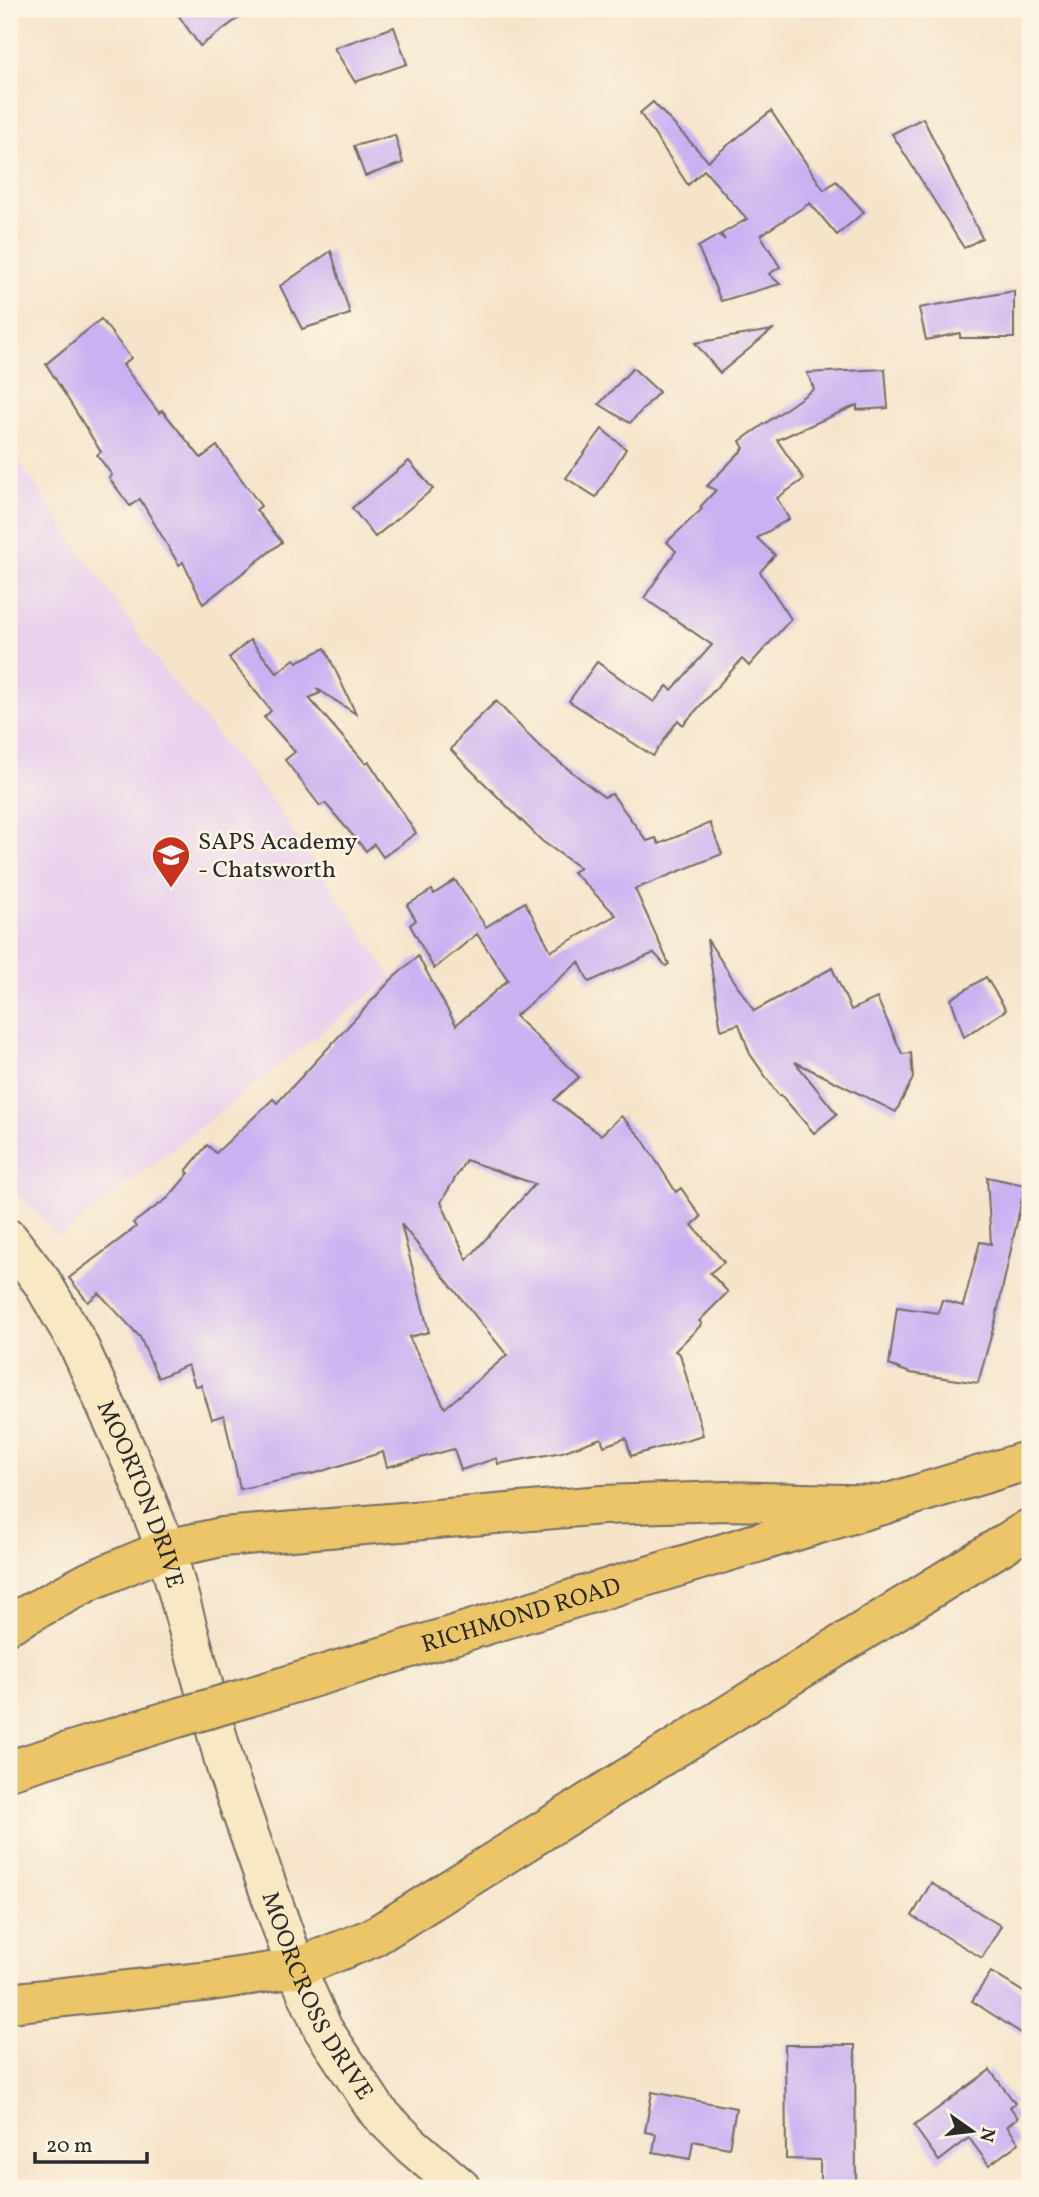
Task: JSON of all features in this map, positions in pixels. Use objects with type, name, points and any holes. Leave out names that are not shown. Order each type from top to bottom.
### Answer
[{"type":"highway","name":"RICHMOND ROAD","points":[[9,1770],[1030,1460]]},
{"type":"highway","points":[[9,1625],[90,1581],[166,1549],[222,1537],[601,1505],[727,1501],[883,1505]]},
{"type":"highway","points":[[9,2003],[212,1981],[296,1968],[372,1938],[1030,1528]]},
{"type":"street","name":"MOORTON DRIVE","points":[[9,1239],[42,1282],[78,1344],[133,1465],[166,1549],[227,1771]]},
{"type":"street","name":"MOORCROSS DRIVE","points":[[227,1771],[296,1968],[323,2029],[378,2112],[411,2146],[461,2188]]},
{"type":"shaded area","name":"SAPS Academy - Chatsworth","points":[[9,447],[160,665],[273,802],[392,977],[60,1237],[9,1186]]},
{"type":"building","points":[[174,9],[251,9],[200,46]]},
{"type":"building","points":[[394,27],[407,64],[355,82],[334,48]]},
{"type":"building","points":[[653,102],[708,161],[771,111],[824,190],[836,181],[864,212],[837,235],[810,203],[760,234],[780,267],[769,274],[780,284],[721,301],[698,247],[719,235],[725,240],[721,234],[747,219],[704,170],[688,185],[640,113]]},
{"type":"building","points":[[923,118],[982,238],[964,248],[892,134]]},
{"type":"building","points":[[395,135],[403,163],[365,176],[354,146]]},
{"type":"building","points":[[331,251],[350,314],[302,329],[280,286]]},
{"type":"building","points":[[1014,291],[1014,338],[960,338],[960,333],[926,340],[919,308]]},
{"type":"building","points":[[101,319],[131,358],[123,365],[159,413],[162,410],[201,458],[217,446],[261,506],[256,510],[282,542],[203,604],[183,562],[179,565],[140,499],[130,506],[109,478],[112,475],[97,455],[101,452],[46,364]]},
{"type":"building","points":[[772,330],[720,373],[695,343]]},
{"type":"building","points":[[633,368],[659,392],[630,423],[599,404]]},
{"type":"building","points":[[885,369],[888,408],[857,410],[857,405],[777,440],[804,479],[777,498],[789,519],[757,538],[775,555],[760,572],[791,619],[749,666],[742,659],[683,725],[678,720],[653,756],[569,701],[597,662],[654,702],[667,686],[672,690],[712,645],[644,598],[676,551],[667,542],[702,509],[700,507],[716,490],[707,486],[744,448],[740,441],[814,389],[807,373]]},
{"type":"building","points":[[602,429],[626,449],[596,497],[566,478]]},
{"type":"building","points":[[409,461],[433,489],[375,537],[352,508]]},
{"type":"building","points":[[250,640],[277,673],[294,659],[297,662],[325,648],[356,714],[316,688],[320,693],[309,698],[366,764],[369,762],[416,833],[383,857],[374,844],[366,851],[325,803],[320,806],[285,760],[295,752],[264,717],[271,711],[229,658]]},
{"type":"building","points":[[496,701],[540,747],[604,797],[612,794],[647,841],[656,838],[659,844],[710,823],[722,854],[635,889],[669,964],[666,966],[654,953],[589,982],[579,962],[515,1016],[579,1077],[554,1100],[601,1135],[621,1116],[641,1137],[676,1192],[681,1188],[701,1217],[692,1225],[724,1262],[710,1273],[728,1292],[699,1321],[702,1324],[675,1351],[680,1354],[703,1435],[631,1456],[626,1438],[604,1446],[601,1438],[562,1452],[498,1464],[497,1458],[461,1470],[454,1449],[387,1467],[383,1452],[316,1473],[240,1489],[224,1415],[212,1419],[201,1385],[195,1386],[188,1365],[158,1378],[140,1337],[99,1293],[88,1302],[69,1278],[136,1227],[133,1223],[168,1198],[207,1145],[216,1153],[273,1099],[277,1103],[391,980],[418,956],[456,1025],[508,980],[477,934],[434,969],[410,925],[416,920],[407,905],[432,890],[434,894],[455,880],[486,927],[525,902],[551,951],[616,915],[573,872],[580,868],[542,841],[451,750],[462,734]],"holes":[[[466,1160],[535,1184],[467,1260],[441,1202]],[[401,1224],[507,1355],[445,1408],[409,1337],[429,1332]]]},
{"type":"building","points":[[707,939],[754,1011],[832,968],[851,1010],[877,998],[902,1054],[911,1053],[913,1078],[896,1112],[795,1062],[837,1114],[814,1133],[781,1095],[779,1096],[750,1054],[739,1024],[721,1030]]},
{"type":"building","points":[[986,977],[1006,1010],[964,1037],[951,999]]},
{"type":"building","points":[[987,1177],[1025,1185],[996,1318],[978,1383],[910,1373],[889,1365],[897,1307],[938,1313],[942,1300],[963,1306],[980,1242],[991,1244]]},
{"type":"building","points":[[931,1883],[1001,1926],[982,1958],[912,1916]]},
{"type":"building","points":[[991,1972],[1030,1996],[1030,2039],[972,2001]]},
{"type":"building","points":[[785,2045],[855,2045],[856,2188],[820,2188],[820,2160],[786,2159]]},
{"type":"building","points":[[990,2070],[1015,2103],[1010,2107],[1018,2118],[1007,2126],[1019,2143],[989,2165],[969,2138],[939,2161],[914,2126]]},
{"type":"building","points":[[652,2092],[736,2108],[729,2148],[693,2141],[690,2159],[653,2152],[656,2134],[645,2132]]},
{"type":"place","name":"SAPS Academy - Chatsworth","points":[[171,889]]}]
